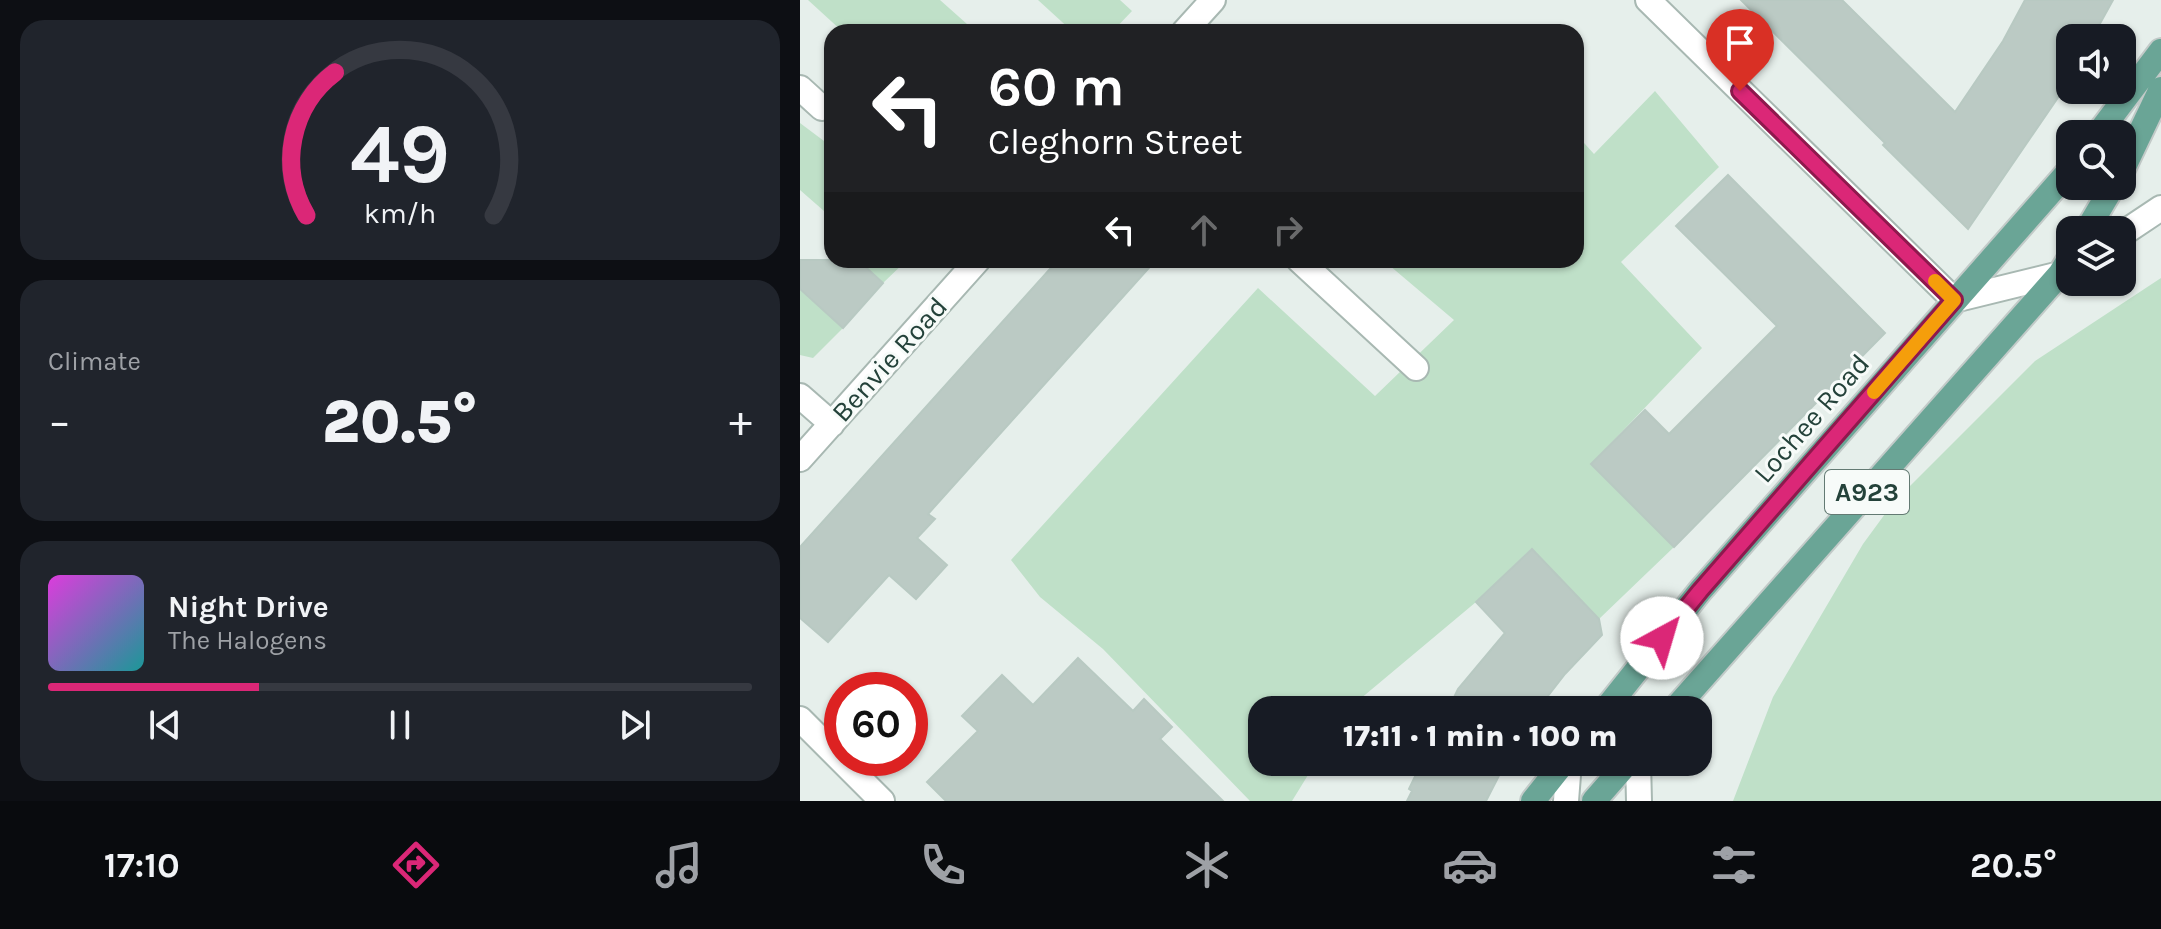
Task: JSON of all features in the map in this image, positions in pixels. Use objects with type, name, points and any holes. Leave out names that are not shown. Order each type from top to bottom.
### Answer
[{"type":"main road","points":[[2109,120],[2161,51]]},
{"type":"main road","points":[[2136,142],[2161,89]]},
{"type":"main road","name":"Lochee Road","points":[[1616,696],[1700,591],[2056,186]]},
{"type":"main road","name":"A923","points":[[1686,696],[2056,278]]},
{"type":"main road","points":[[1533,801],[1554,776]]},
{"type":"main road","points":[[1594,801],[1616,776]]},
{"type":"street","points":[[1191,24],[1213,0]]},
{"type":"street","points":[[1648,0],[1954,300],[2056,269]]},
{"type":"street","points":[[800,88],[822,108]]},
{"type":"street","points":[[2136,225],[2161,208]]},
{"type":"street","name":"Benvie Road","points":[[800,459],[971,268]]},
{"type":"street","points":[[1308,268],[1416,368]]},
{"type":"street","points":[[800,396],[832,424]]},
{"type":"street","points":[[800,719],[882,801]]},
{"type":"street","points":[[1566,776],[1566,801]]},
{"type":"street","points":[[1638,776],[1639,801]]},
{"type":"green space","points":[[808,0],[940,0],[967,24],[834,24]]},
{"type":"green space","points":[[1038,0],[1120,0],[1132,11],[1120,24],[1064,24]]},
{"type":"green space","points":[[1655,91],[1719,167],[1621,262],[1702,348],[1591,464],[1674,547],[1599,619],[1531,549],[1476,602],[1364,696],[1248,696],[1248,776],[1307,776],[1292,801],[1250,801],[1103,649],[1040,597],[1011,560],[1258,288],[1375,396],[1454,320],[1392,268],[1584,268],[1584,143],[1594,154]]},
{"type":"green space","points":[[800,123],[824,141],[824,211],[800,190]]},
{"type":"green space","points":[[867,268],[899,268],[883,283]]},
{"type":"green space","points":[[2161,278],[2161,801],[1733,801],[1773,697],[1863,544],[1893,503],[2035,361]]},
{"type":"green space","points":[[800,289],[843,328],[813,358],[800,355]]},
{"type":"building","points":[[1741,0],[1842,0],[1955,112],[2003,41],[2025,0],[2113,0],[2100,24],[2056,24],[2056,100],[1968,229],[1883,145],[1885,143]]},
{"type":"building","points":[[1728,175],[1885,333],[1674,547],[1591,464],[1645,410],[1669,434],[1777,326],[1676,226]]},
{"type":"building","points":[[800,260],[824,260],[824,268],[867,268],[883,283],[843,328],[800,289]]},
{"type":"building","points":[[1051,268],[1149,268],[928,514],[935,519],[917,538],[947,565],[916,599],[889,575],[828,642],[800,618],[800,547]]},
{"type":"building","points":[[1532,549],[1599,619],[1602,635],[1548,696],[1455,696],[1505,633],[1476,602]]},
{"type":"building","points":[[1078,658],[1133,711],[1144,699],[1172,727],[1160,739],[1223,801],[946,801],[927,782],[978,731],[962,716],[1002,675],[1033,705]]},
{"type":"building","points":[[1415,776],[1499,776],[1486,801],[1407,801],[1412,791],[1409,789]]},
{"type":"slow traffic","points":[[1874,392],[1954,300],[1935,281]]},
{"type":"route","points":[[1662,638],[1954,300],[1740,91]]}]
